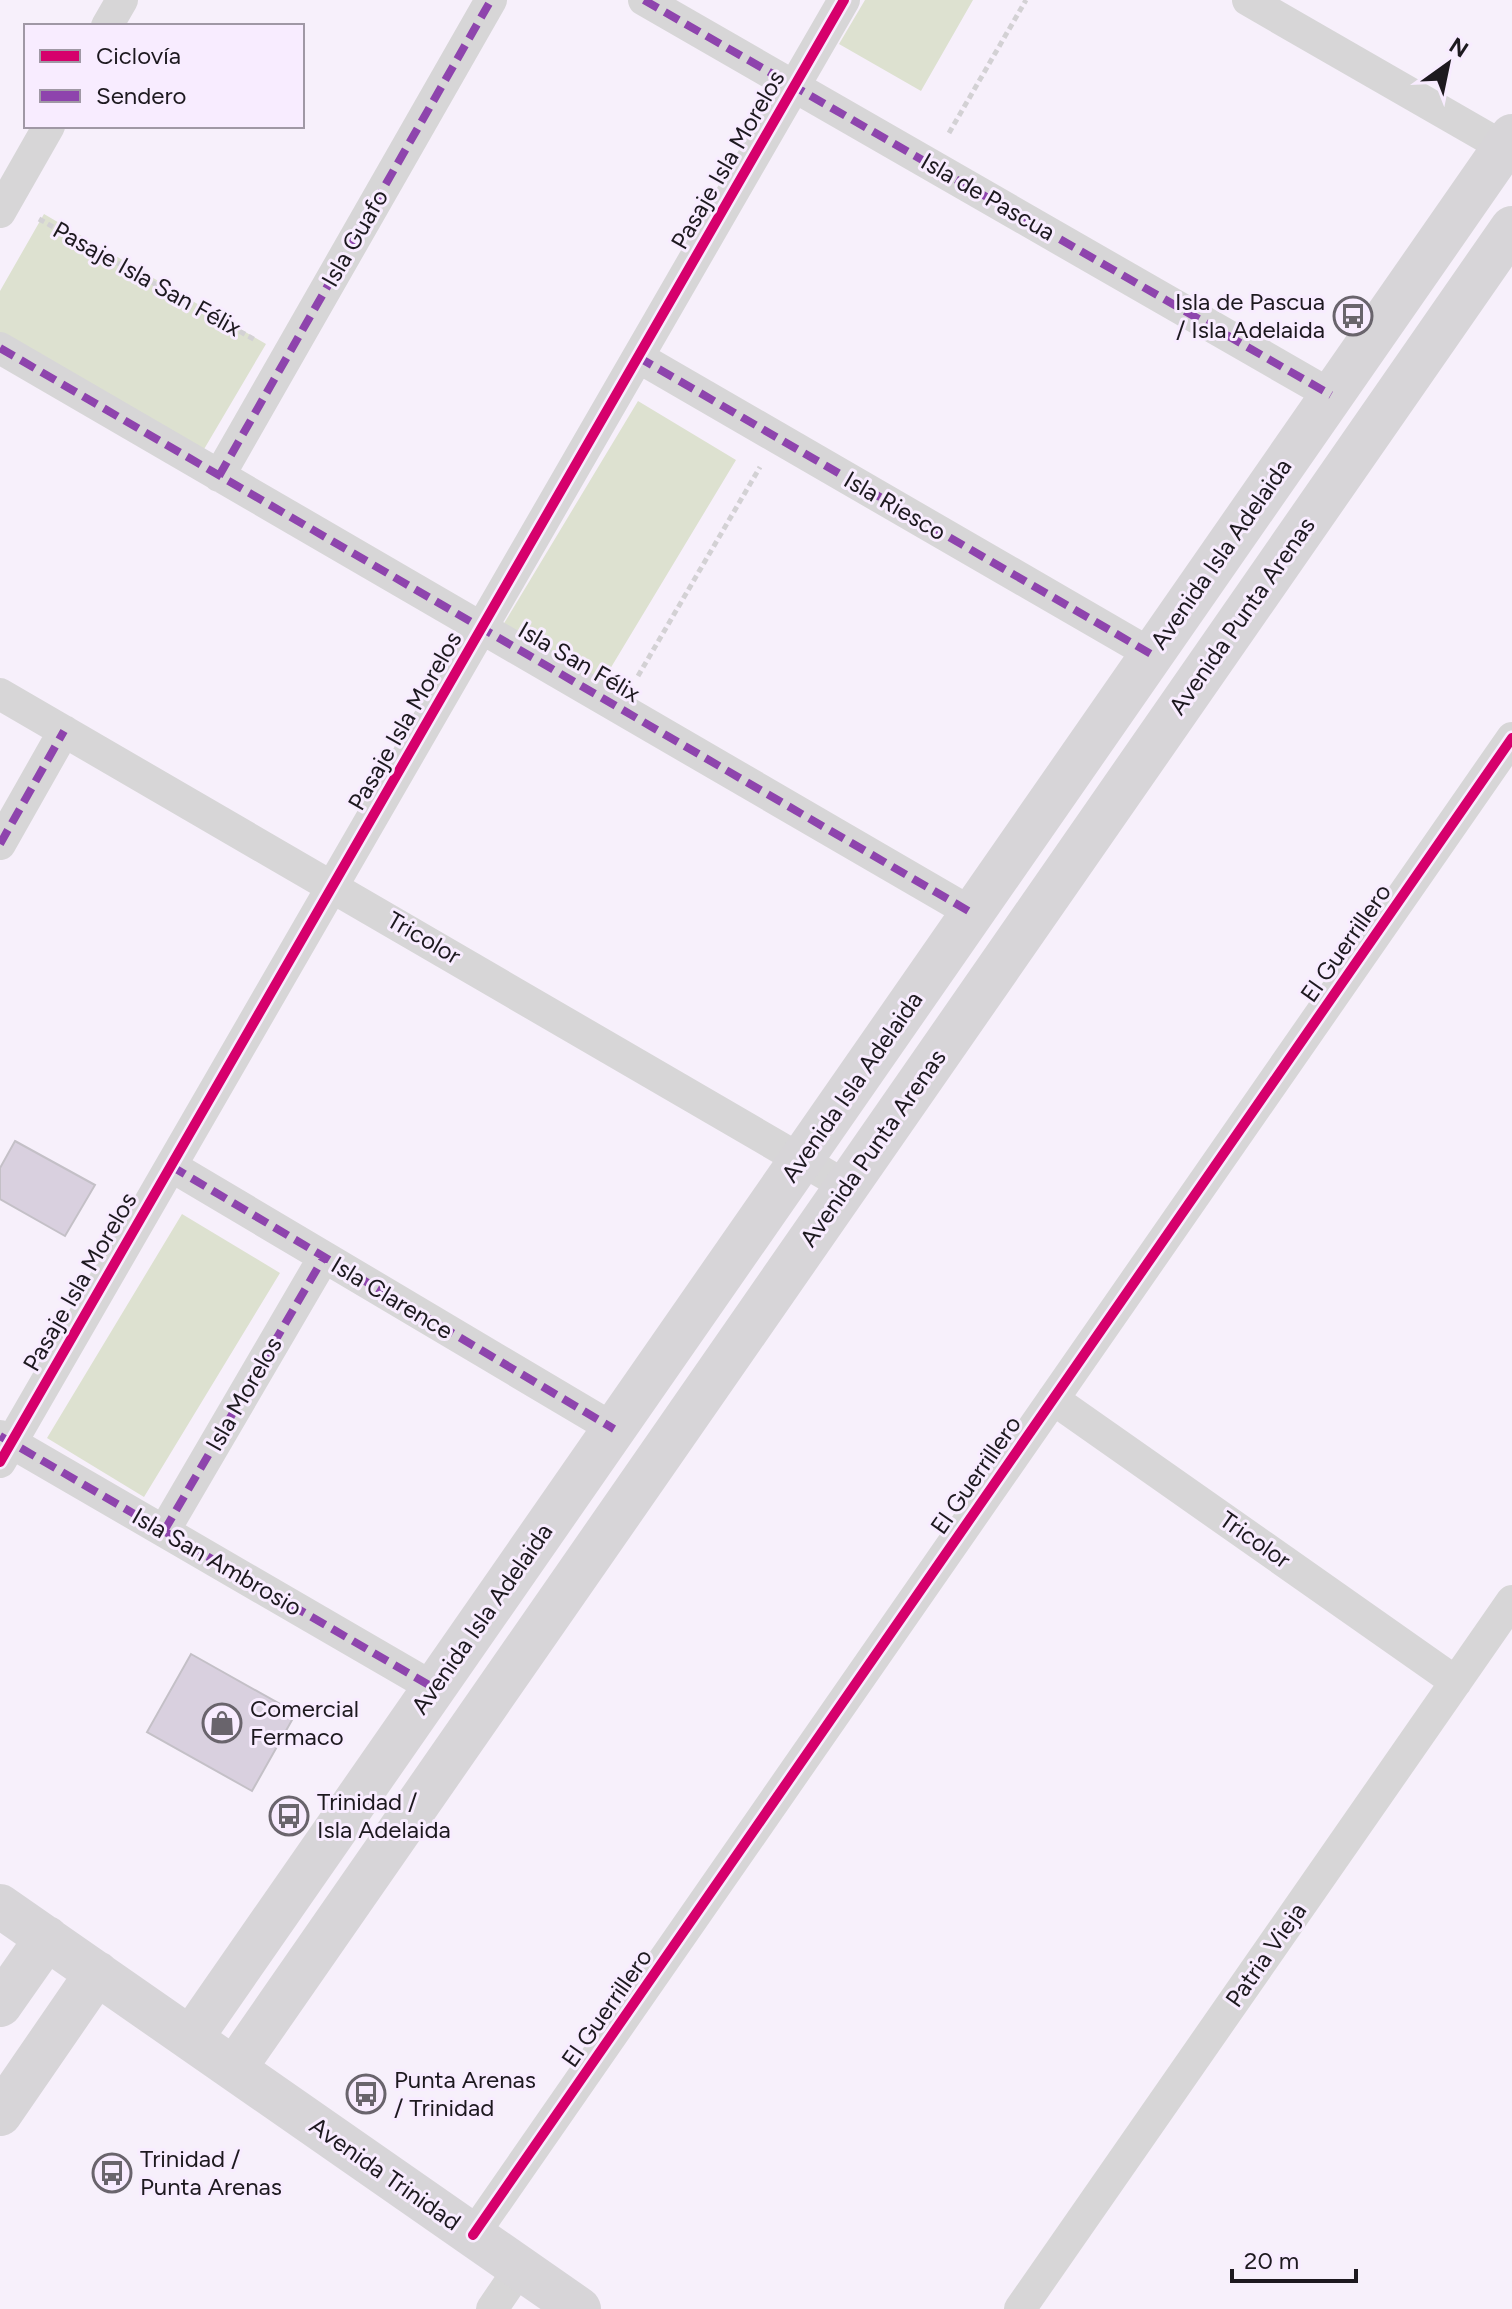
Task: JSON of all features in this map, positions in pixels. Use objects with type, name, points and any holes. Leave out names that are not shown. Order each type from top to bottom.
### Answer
[{"type":"main road","name":"Avenida Isla Adelaida","points":[[191,2038],[1331,395],[1509,145]]},
{"type":"main road","name":"Avenida Punta Arenas","points":[[234,2069],[1512,228]]},
{"type":"main road","name":"Avenida Trinidad","points":[[0,1906],[579,2309]]},
{"type":"main road","points":[[0,2005],[47,1938]]},
{"type":"main road","points":[[0,2114],[97,1973]]},
{"type":"street","points":[[108,24],[122,0]]},
{"type":"street","name":"Isla Guafo","points":[[219,476],[491,0]]},
{"type":"street","name":"Isla de Pascua","points":[[644,0],[1331,395]]},
{"type":"street","name":"Pasaje Isla Morelos","points":[[4,1447],[171,1166],[844,0]]},
{"type":"street","points":[[1248,0],[1509,145]]},
{"type":"street","points":[[3,206],[48,128]]},
{"type":"street","name":"Isla San Félix","points":[[0,348],[972,913]]},
{"type":"street","name":"Isla Riesco","points":[[638,357],[1151,654]]},
{"type":"street","name":"Tricolor","points":[[0,694],[803,1158],[846,1186]]},
{"type":"street","points":[[0,844],[64,731]]},
{"type":"street","name":"El Guerrillero","points":[[473,2235],[1512,738]]},
{"type":"street","name":"Isla Clarence","points":[[171,1166],[614,1429]]},
{"type":"street","name":"Isla Morelos","points":[[164,1531],[324,1257]]},
{"type":"street","name":"Tricolor","points":[[1053,1399],[1456,1682]]},
{"type":"street","name":"Isla San Ambrosio","points":[[4,1447],[164,1531],[434,1688]]},
{"type":"street","name":"Patria Vieja","points":[[1020,2309],[1512,1601]]},
{"type":"street","points":[[492,2309],[520,2268]]},
{"type":"path","points":[[931,165],[1026,0]]},
{"type":"path","points":[[620,708],[777,438]]},
{"type":"green space","points":[[865,0],[973,0],[921,91],[839,44]]},
{"type":"green space","points":[[44,214],[266,344],[200,456],[0,339],[0,291]]},
{"type":"green space","points":[[638,401],[736,460],[601,684],[503,625]]},
{"type":"green space","points":[[182,1214],[280,1273],[144,1497],[47,1438]]},
{"type":"building","points":[[15,1141],[95,1185],[65,1236],[0,1199],[0,1168]]},
{"type":"building","name":"Comercial Fermaco","points":[[191,1654],[296,1713],[252,1791],[147,1732]]},
{"type":"marked path","points":[[219,476],[491,0]]},
{"type":"marked path","points":[[644,0],[1331,395]]},
{"type":"marked path","points":[[0,348],[972,913]]},
{"type":"marked path","points":[[638,357],[1151,654]]},
{"type":"marked path","points":[[0,844],[64,731]]},
{"type":"marked path","points":[[171,1166],[614,1429]]},
{"type":"marked path","points":[[164,1531],[324,1257]]},
{"type":"marked path","points":[[0,1436],[434,1688]]},
{"type":"cycle path","points":[[0,1462],[844,0]]},
{"type":"cycle path","points":[[473,2235],[1512,738]]},
{"type":"place","name":"Isla de Pascua / Isla Adelaida","points":[[1353,316]]},
{"type":"place","name":"Comercial Fermaco","points":[[222,1723]]},
{"type":"place","name":"Trinidad / Isla Adelaida","points":[[289,1816]]},
{"type":"place","name":"Punta Arenas / Trinidad","points":[[366,2094]]},
{"type":"place","name":"Trinidad / Punta Arenas","points":[[112,2173]]}]
